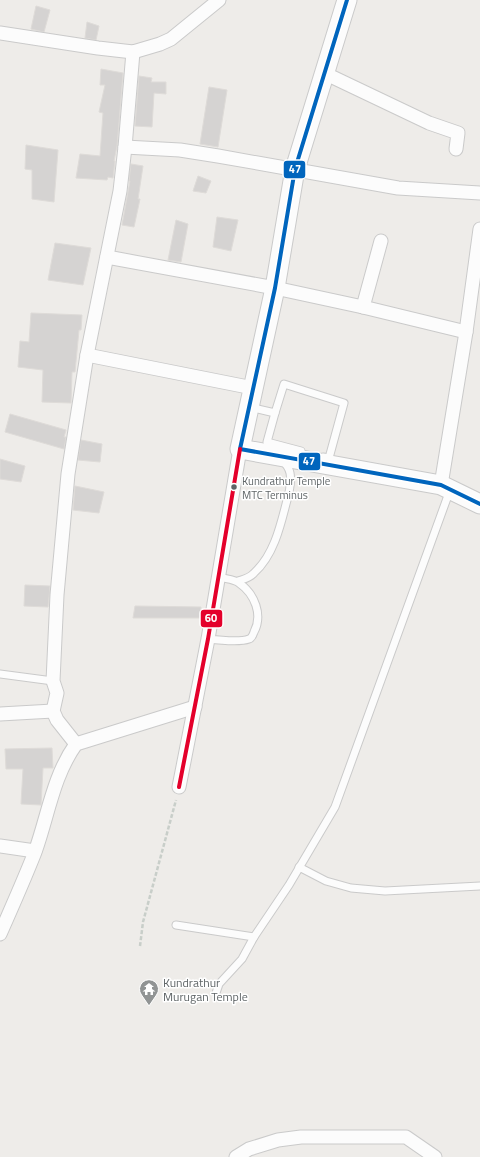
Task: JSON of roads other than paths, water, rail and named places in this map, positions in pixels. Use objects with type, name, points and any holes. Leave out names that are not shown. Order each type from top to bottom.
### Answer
[{"type":"street","points":[[0,33],[133,52],[171,39],[219,0]]},
{"type":"street","points":[[179,788],[208,639],[240,449],[275,288],[295,169],[347,0]]},
{"type":"street","points":[[76,744],[53,711],[57,693],[53,681],[56,595],[68,474],[87,355],[120,191],[133,52]]},
{"type":"street","points":[[324,73],[429,123],[458,132],[456,150]]},
{"type":"street","points":[[125,147],[180,150],[398,188],[480,193]]},
{"type":"street","points":[[446,487],[480,229]]},
{"type":"street","points":[[364,307],[381,241]]},
{"type":"street","points":[[107,257],[275,288],[364,307],[466,332]]},
{"type":"street","points":[[87,355],[253,388]]},
{"type":"street","points":[[240,449],[446,487],[480,504]]},
{"type":"street","points":[[0,934],[35,851],[54,789],[70,752],[76,744],[195,707]]},
{"type":"street","points":[[0,714],[53,711]]},
{"type":"street","points":[[0,846],[35,851]]},
{"type":"street","points":[[236,1157],[249,1150],[278,1140],[301,1137],[406,1137],[435,1157]]},
{"type":"lane","points":[[284,384],[344,403],[329,458],[267,442],[275,413],[284,384]]},
{"type":"lane","points":[[249,407],[275,413]]},
{"type":"lane","points":[[238,582],[255,573],[267,556],[276,539],[290,488],[290,474],[287,465],[278,456]]},
{"type":"lane","points":[[216,993],[219,984],[242,959],[254,937],[289,885],[335,807],[446,487]]},
{"type":"lane","points":[[208,639],[249,639],[252,637],[256,627],[257,609],[253,598],[247,589],[238,582],[218,577]]},
{"type":"lane","points":[[0,674],[53,681]]},
{"type":"lane","points":[[299,867],[326,881],[351,888],[385,891],[480,886]]},
{"type":"lane","points":[[176,925],[254,937]]},
{"type":"place","name":"Kundrathur Temple MTC Terminus","points":[[234,487]]},
{"type":"place","name":"Kundrathur Murugan Temple","points":[[149,1006]]}]
